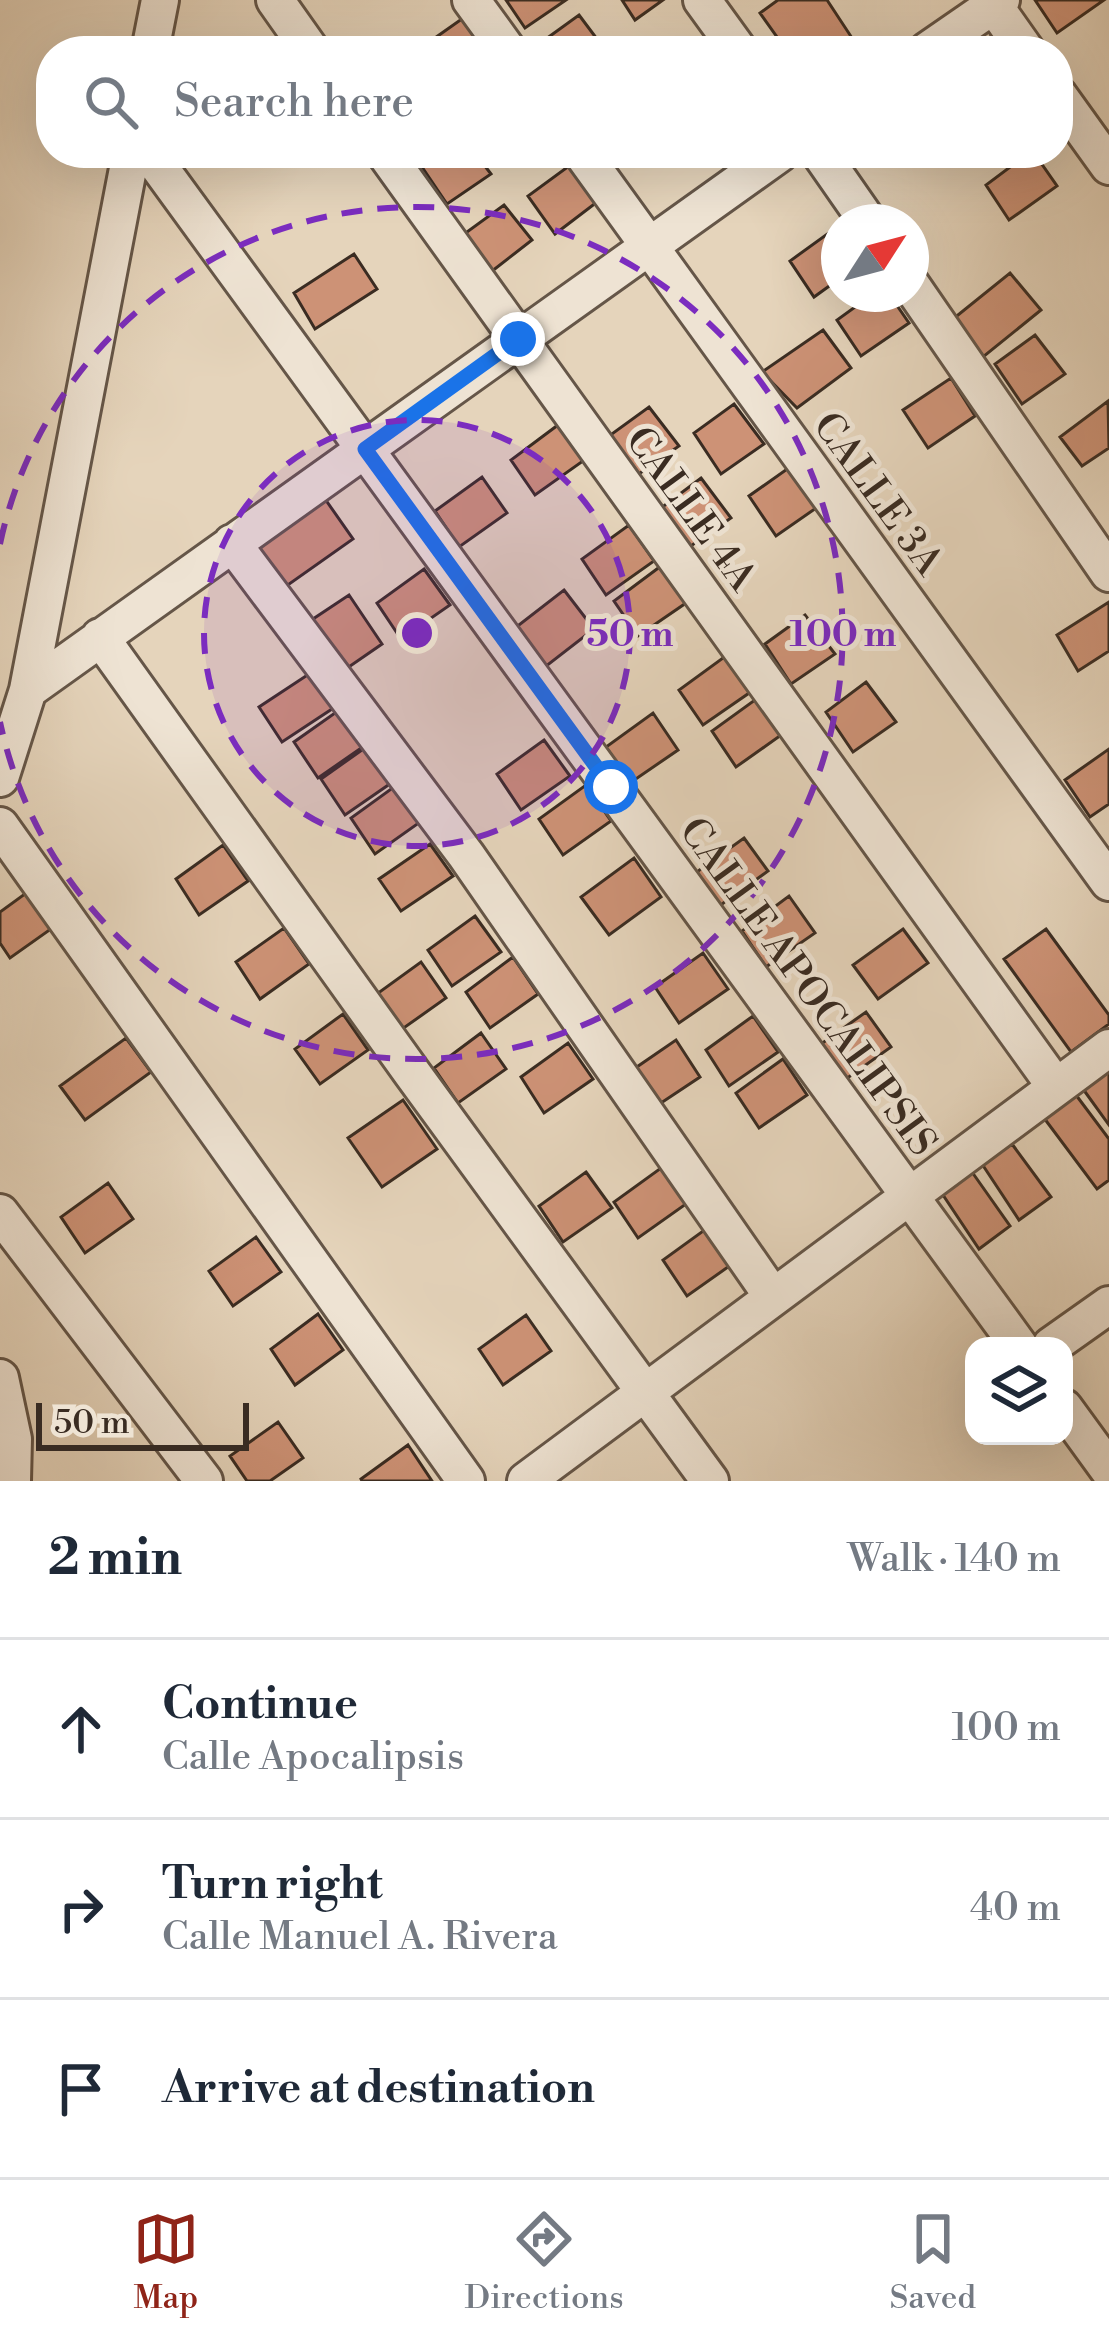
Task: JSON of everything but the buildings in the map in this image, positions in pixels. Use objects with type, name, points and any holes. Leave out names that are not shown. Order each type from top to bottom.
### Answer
[{"type":"street","points":[[153,36],[160,0]]},
{"type":"street","points":[[275,0],[300,36]]},
{"type":"street","points":[[471,0],[497,36]]},
{"type":"street","points":[[702,0],[728,36]]},
{"type":"street","points":[[948,36],[994,2],[1016,36]]},
{"type":"street","points":[[1073,116],[1109,166]]},
{"type":"street","points":[[0,778],[127,168]]},
{"type":"street","name":"CALLE APOCALIPSIS","points":[[160,168],[1012,1337]]},
{"type":"street","name":"CALLE 4A","points":[[396,168],[1056,1087]]},
{"type":"street","name":"CALLE 3A","points":[[593,168],[1109,882]]},
{"type":"street","points":[[16,703],[100,637],[759,168]]},
{"type":"street","points":[[830,168],[855,204]]},
{"type":"street","points":[[929,311],[1109,573]]},
{"type":"street","points":[[232,543],[466,855],[773,1297]]},
{"type":"street","points":[[100,637],[710,1481]]},
{"type":"street","points":[[0,826],[466,1481]]},
{"type":"street","points":[[526,1481],[1109,1048]]},
{"type":"street","points":[[0,1213],[204,1481]]},
{"type":"street","points":[[1064,1337],[1109,1305]]},
{"type":"street","points":[[0,1378],[13,1439],[12,1481]]},
{"type":"street","points":[[1073,1420],[1109,1470]]},
{"type":"route","points":[[518,339],[365,449],[611,787]]}]
